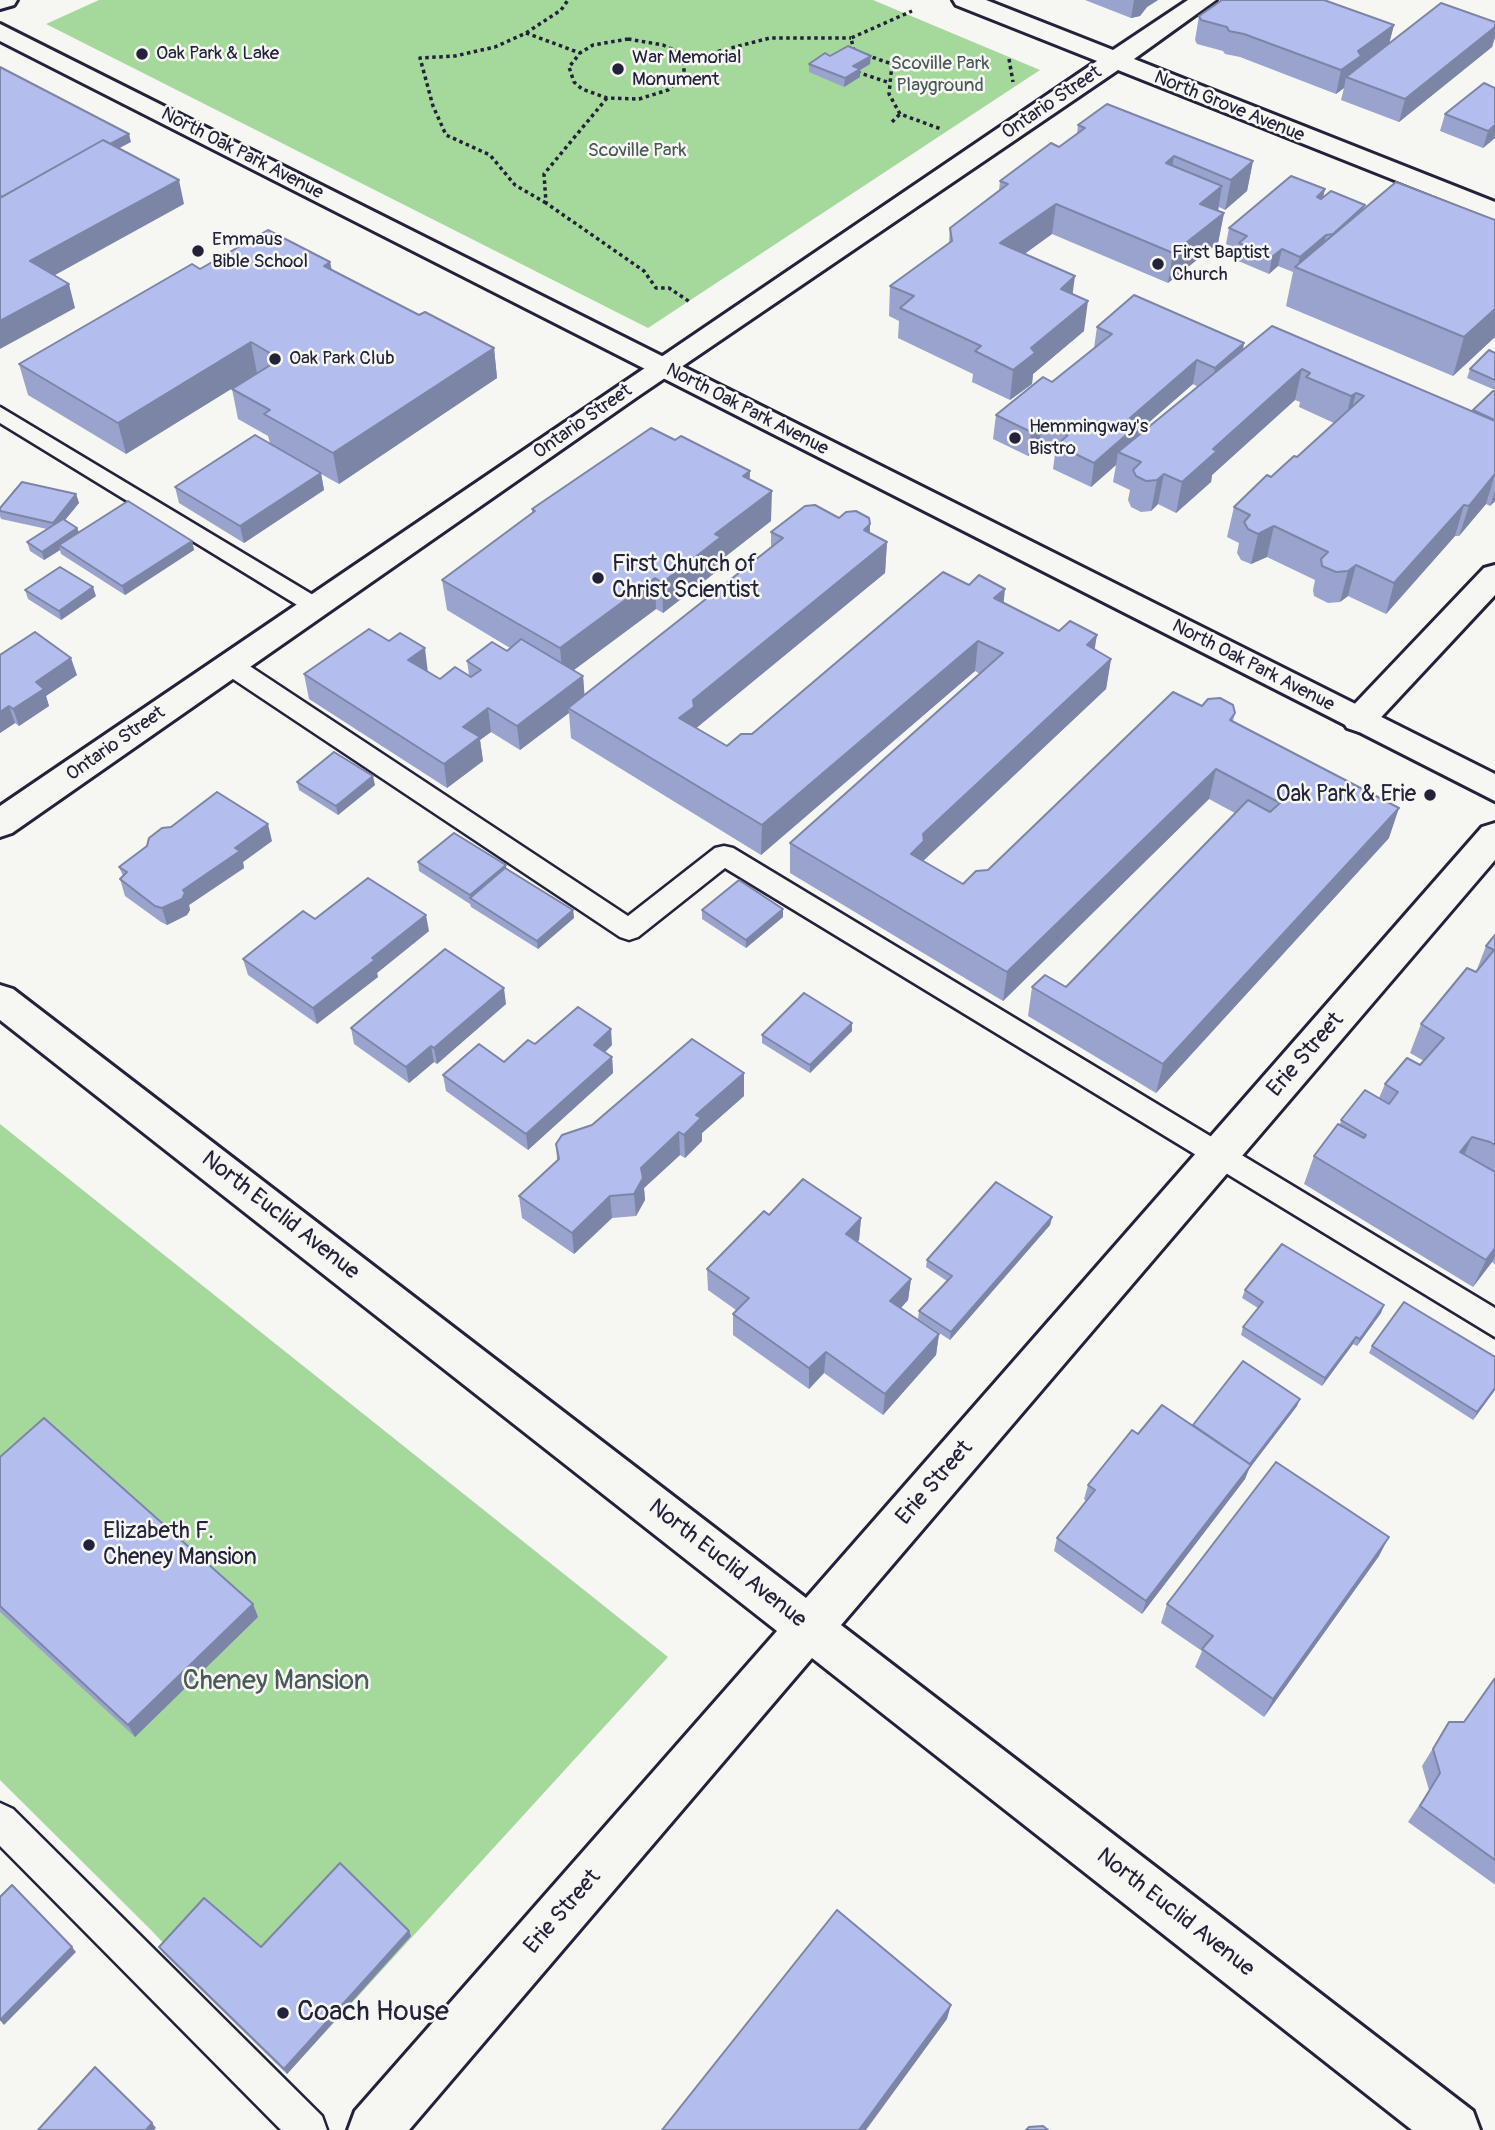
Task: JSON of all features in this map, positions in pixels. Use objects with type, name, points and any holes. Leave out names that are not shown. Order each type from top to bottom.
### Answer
[{"type":"street","name":"North Grove Avenue","points":[[965,0],[1495,212]]},
{"type":"street","name":"Ontario Street","points":[[0,824],[662,367],[1204,0]]},
{"type":"street","name":"North Oak Park Avenue","points":[[0,31],[1495,789]]},
{"type":"street","points":[[1359,720],[1495,575]]},
{"type":"street","name":"Erie Street","points":[[374,2130],[1495,836]]},
{"type":"street","name":"North Euclid Avenue","points":[[0,999],[1454,2130]]},
{"type":"lane","points":[[0,414],[315,606]]},
{"type":"lane","points":[[230,665],[629,930],[724,855],[1495,1324]]},
{"type":"lane","points":[[0,1821],[308,2130]]},
{"type":"path","points":[[568,0],[561,10],[526,33],[495,47],[455,56],[420,58],[433,106],[446,135],[490,155],[515,185],[546,203],[644,271],[656,288],[669,288],[692,304]]},
{"type":"path","points":[[684,60],[684,76],[668,90],[639,99],[607,98],[582,89],[574,82],[569,67],[580,52],[610,41],[637,40],[663,45],[684,60],[770,38],[851,38],[912,11]]},
{"type":"path","points":[[526,33],[580,52]]},
{"type":"path","points":[[851,38],[853,50],[892,64],[889,94],[900,114],[945,131]]},
{"type":"path","points":[[1007,47],[1015,93]]},
{"type":"path","points":[[856,72],[890,82]]},
{"type":"path","points":[[546,203],[544,174],[607,98]]},
{"type":"path","points":[[892,122],[900,114]]},
{"type":"green space","name":"Scoville Park","points":[[99,0],[873,0],[1040,70],[648,328],[46,24]]},
{"type":"green space","name":"Cheney Mansion","points":[[0,1124],[668,1657],[287,2074],[151,1930],[0,1780]]},
{"type":"building","points":[[1222,0],[1324,0],[1394,25],[1358,51],[1361,56],[1341,70],[1229,31],[1227,27],[1201,20],[1199,16]]},
{"type":"building","points":[[1441,3],[1495,22],[1495,27],[1405,99],[1346,77]]},
{"type":"building","points":[[848,46],[871,56],[853,66],[860,69],[845,78],[809,64],[825,53],[830,56]]},
{"type":"building","points":[[0,67],[129,134],[110,144],[103,140],[2,197]]},
{"type":"building","points":[[1484,83],[1495,88],[1495,125],[1488,131],[1445,114]]},
{"type":"building","name":"First Baptist Church","points":[[1107,104],[1253,161],[1231,180],[1174,156],[1166,163],[1222,186],[1200,204],[1224,213],[1173,253],[1056,204],[1000,243],[1075,276],[1061,289],[1088,301],[1031,348],[1035,353],[1013,370],[975,351],[981,346],[900,308],[914,296],[890,286],[952,241],[950,228],[1008,184],[1000,181],[1051,143],[1059,147],[1085,128],[1078,125]]},
{"type":"building","points":[[103,140],[179,180],[30,261],[69,284],[0,321],[0,198]]},
{"type":"building","points":[[1291,176],[1325,189],[1317,197],[1321,199],[1331,191],[1365,205],[1333,234],[1326,235],[1300,257],[1282,249],[1272,257],[1239,243],[1247,236],[1229,228]]},
{"type":"building","points":[[1396,182],[1495,220],[1495,309],[1464,337],[1295,267]]},
{"type":"building","name":"Oak Park Club","points":[[268,230],[330,262],[324,266],[419,315],[425,312],[494,348],[333,453],[264,414],[270,410],[232,389],[280,359],[251,342],[118,423],[19,364],[192,264],[200,269]]},
{"type":"building","points":[[1134,295],[1244,343],[1215,368],[1197,360],[1130,418],[1140,423],[1094,463],[1057,445],[1068,435],[1042,422],[1031,432],[996,415],[1043,377],[1052,382],[1112,334],[1097,327]]},
{"type":"building","points":[[1272,326],[1495,421],[1495,474],[1469,506],[1464,505],[1394,583],[1356,565],[1348,571],[1336,572],[1322,566],[1321,559],[1328,552],[1274,526],[1258,534],[1248,529],[1244,522],[1250,515],[1234,507],[1267,475],[1271,477],[1294,456],[1297,457],[1364,396],[1356,393],[1351,396],[1306,377],[1310,373],[1302,369],[1213,449],[1217,451],[1182,482],[1164,474],[1157,480],[1146,481],[1136,476],[1133,470],[1141,462],[1118,452]]},
{"type":"building","points":[[1489,350],[1495,353],[1495,380],[1470,369]]},
{"type":"building","points":[[1495,391],[1495,420],[1473,410]]},
{"type":"building","name":"First Church of Christ Scientist","points":[[651,428],[675,440],[681,436],[750,471],[743,476],[772,491],[715,534],[721,537],[662,583],[655,578],[560,648],[442,580],[535,511],[532,509]]},
{"type":"building","points":[[255,435],[321,473],[240,526],[175,487]]},
{"type":"building","points":[[22,482],[76,494],[53,523],[0,511]]},
{"type":"building","points":[[128,501],[192,541],[122,586],[59,545]]},
{"type":"building","points":[[815,505],[839,518],[846,512],[856,511],[869,518],[870,524],[864,530],[887,542],[693,700],[694,707],[679,718],[727,746],[741,734],[752,734],[943,572],[969,585],[979,575],[1005,589],[994,598],[1059,631],[1070,621],[1097,635],[1087,645],[1111,659],[923,834],[924,841],[911,854],[963,884],[976,871],[988,870],[1173,692],[1202,706],[1208,699],[1220,698],[1233,705],[1235,713],[1230,720],[1399,808],[1163,1064],[1032,987],[1045,975],[1066,987],[1248,800],[1270,812],[1280,803],[1216,769],[1007,972],[790,843],[1003,653],[978,641],[762,825],[568,708],[783,538],[771,532],[805,506]]},
{"type":"building","points":[[63,519],[77,528],[42,552],[27,542]]},
{"type":"building","points":[[60,567],[93,587],[59,611],[25,590]]},
{"type":"building","points":[[369,629],[389,641],[400,633],[425,648],[408,660],[440,679],[455,667],[471,677],[481,670],[467,661],[492,642],[507,651],[521,639],[583,676],[517,726],[488,708],[463,727],[480,737],[444,764],[304,674]]},
{"type":"building","points":[[35,632],[71,658],[36,682],[44,689],[13,709],[9,706],[0,712],[0,655]]},
{"type":"building","points":[[334,752],[373,776],[336,806],[297,782]]},
{"type":"building","points":[[217,792],[268,824],[235,848],[240,851],[183,890],[185,893],[182,899],[162,908],[155,906],[120,879],[127,872],[119,867],[147,846],[149,838],[162,828],[171,827]]},
{"type":"building","points":[[454,833],[506,865],[470,895],[418,862]]},
{"type":"building","points":[[505,868],[573,910],[537,941],[470,898]]},
{"type":"building","points":[[368,878],[426,915],[372,958],[375,960],[313,1008],[243,959],[303,911],[315,919]]},
{"type":"building","points":[[739,880],[783,909],[746,940],[702,910]]},
{"type":"building","points":[[1495,935],[1495,1145],[1472,1137],[1460,1152],[1495,1172],[1495,1248],[1486,1260],[1314,1156],[1338,1124],[1364,1138],[1366,1135],[1341,1120],[1365,1090],[1389,1104],[1398,1092],[1385,1084],[1407,1058],[1420,1065],[1444,1038],[1421,1024],[1467,968],[1476,972],[1494,950],[1486,946]]},
{"type":"building","points":[[445,949],[504,988],[434,1048],[431,1046],[406,1067],[351,1028]]},
{"type":"building","points":[[804,993],[852,1023],[810,1065],[762,1035]]},
{"type":"building","points":[[578,1007],[611,1029],[594,1045],[612,1057],[526,1134],[443,1075],[479,1044],[504,1062],[528,1040],[535,1044]]},
{"type":"building","points":[[692,1039],[744,1073],[696,1115],[701,1118],[684,1135],[679,1132],[641,1168],[643,1178],[634,1194],[610,1196],[572,1233],[519,1196],[559,1159],[556,1144],[562,1135],[592,1125]]},
{"type":"building","points":[[803,1179],[861,1218],[846,1234],[911,1279],[890,1301],[939,1334],[885,1394],[826,1352],[809,1368],[733,1314],[749,1298],[707,1269],[764,1211],[769,1215]]},
{"type":"building","points":[[996,1182],[1052,1217],[951,1332],[919,1311],[952,1276],[927,1260]]},
{"type":"building","points":[[1282,1244],[1384,1305],[1360,1339],[1356,1337],[1325,1378],[1243,1327],[1263,1302],[1245,1290]]},
{"type":"building","points":[[1404,1302],[1495,1357],[1495,1388],[1477,1412],[1372,1346]]},
{"type":"building","points":[[1243,1361],[1300,1399],[1250,1464],[1193,1425]]},
{"type":"building","points":[[1162,1405],[1251,1465],[1146,1601],[1057,1538],[1095,1490],[1088,1485],[1132,1430],[1138,1434]]},
{"type":"building","name":"Elizabeth F. Cheney Mansion","points":[[44,1418],[253,1604],[128,1725],[0,1606],[0,1457]]},
{"type":"building","points":[[1276,1462],[1389,1537],[1273,1699],[1202,1649],[1213,1636],[1167,1604]]},
{"type":"building","points":[[1495,1678],[1495,1860],[1420,1806],[1440,1773],[1433,1749],[1449,1722],[1464,1722]]},
{"type":"building","name":"Coach House","points":[[340,1863],[409,1931],[284,2069],[159,1947],[204,1898],[261,1947]]},
{"type":"building","points":[[12,1885],[72,1947],[0,2020],[0,1897]]},
{"type":"building","points":[[837,1910],[951,2005],[859,2130],[662,2130]]},
{"type":"building","points":[[95,2067],[152,2123],[146,2130],[38,2130]]},
{"type":"building","points":[[1043,2126],[1048,2130],[1026,2130],[1029,2127]]},
{"type":"place","name":"Oak Park & Lake","points":[[142,54]]},
{"type":"place","name":"War Memorial Monument","points":[[618,69]]},
{"type":"place","name":"Emmaus Bible School","points":[[198,251]]},
{"type":"place","name":"First Baptist Church","points":[[1158,264]]},
{"type":"place","name":"Oak Park Club","points":[[275,359]]},
{"type":"place","name":"Hemmingway's Bistro","points":[[1015,438]]},
{"type":"place","name":"First Church of Christ Scientist","points":[[598,578]]},
{"type":"place","name":"Oak Park & Erie","points":[[1430,795]]},
{"type":"place","name":"Elizabeth F. Cheney Mansion","points":[[89,1545]]},
{"type":"place","name":"Coach House","points":[[283,2013]]},
{"type":"park label","name":"Scoville Park Playground","points":[[940,75]]}]
